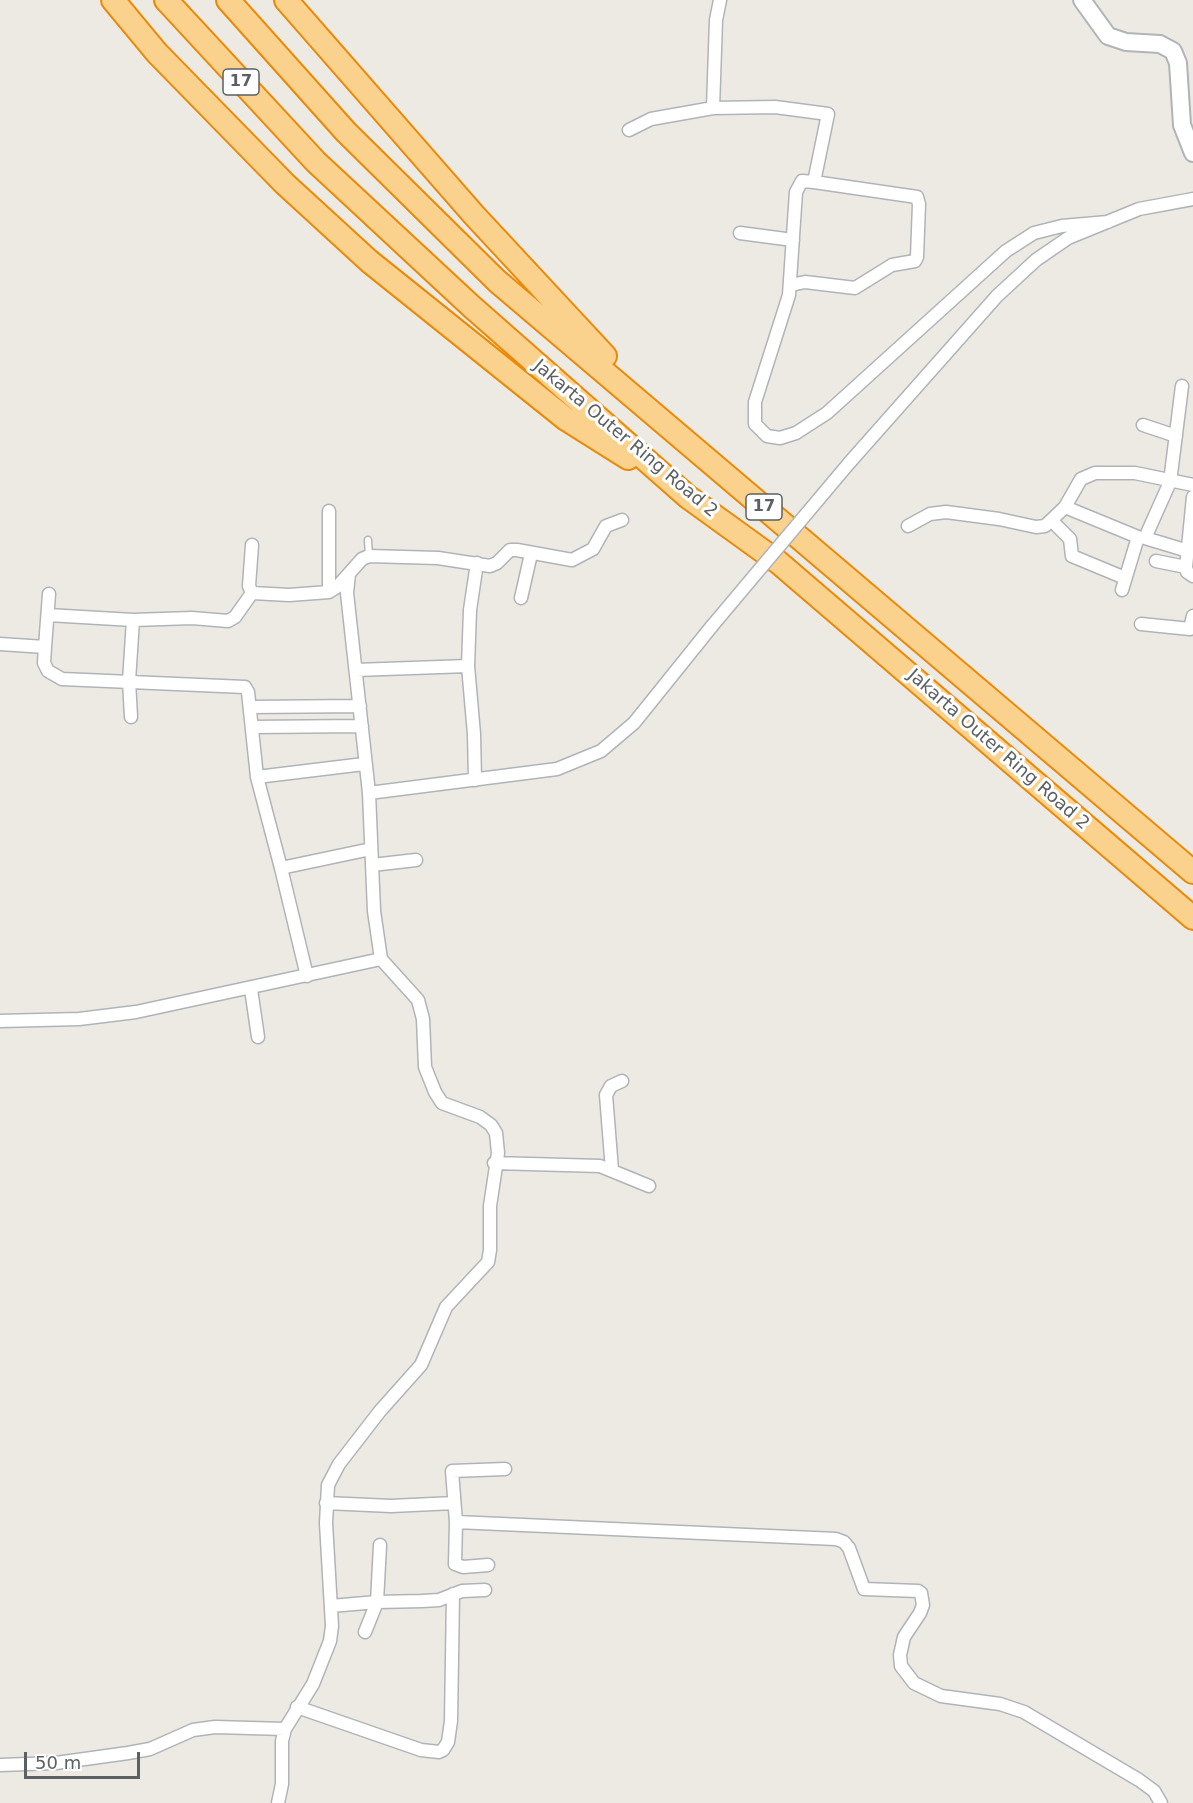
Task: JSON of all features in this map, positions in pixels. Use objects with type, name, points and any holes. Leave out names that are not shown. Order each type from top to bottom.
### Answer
[{"type":"highway","points":[[113,0],[157,53],[277,175],[369,261],[566,419],[688,497]]},
{"type":"highway","name":"Jakarta Outer Ring Road 2","points":[[166,0],[316,162],[471,306],[688,497],[778,562],[1193,918]]},
{"type":"highway","name":"Jakarta Outer Ring Road 2","points":[[228,0],[346,132],[497,281],[1193,872]]},
{"type":"highway","points":[[286,0],[474,215],[675,431]]},
{"type":"main road","points":[[1082,0],[1108,36],[1126,42],[1160,44],[1173,51],[1178,63],[1182,125],[1193,153]]},
{"type":"street","points":[[713,108],[716,20],[720,0]]},
{"type":"street","points":[[629,130],[651,119],[713,108],[775,107],[828,114],[814,182]]},
{"type":"street","points":[[791,285],[805,282],[855,288],[892,265],[915,261],[919,204],[917,197],[802,181],[796,192],[791,285],[783,321],[755,402],[755,424],[767,436],[780,438],[796,433],[827,413],[1006,251],[1034,233],[1062,226],[1108,222]]},
{"type":"street","points":[[369,793],[557,769],[602,751],[634,723],[850,462],[1012,281],[1036,260],[1068,238],[1139,208],[1193,199]]},
{"type":"street","points":[[740,233],[793,240]]},
{"type":"street","points":[[1182,386],[1170,482],[1145,538],[1188,551]]},
{"type":"street","points":[[1143,425],[1176,436]]},
{"type":"street","points":[[908,526],[930,514],[946,512],[999,519],[1036,527],[1052,521],[1065,507],[1076,485],[1088,475],[1113,472],[1135,473],[1170,482],[1193,484]]},
{"type":"street","points":[[1156,561],[1189,571],[1188,551],[1193,497]]},
{"type":"street","points":[[1052,521],[1070,539],[1072,556],[1124,584],[1138,537],[1065,507]]},
{"type":"street","points":[[329,592],[330,511]]},
{"type":"street","points":[[252,593],[289,595],[329,592],[362,559],[369,556],[438,558],[490,566],[497,563],[510,550],[572,560],[585,556],[593,549],[606,526],[613,521],[622,520]]},
{"type":"street","points":[[252,545],[249,586],[252,593]]},
{"type":"street","points":[[521,598],[531,554]]},
{"type":"street","points":[[475,780],[474,734],[468,666],[470,610],[477,563]]},
{"type":"street","points":[[284,1803],[282,1741],[285,1729],[313,1684],[330,1641],[332,1626],[326,1503],[333,1474],[380,1411],[421,1365],[446,1307],[488,1262],[494,1163],[498,1142],[491,1125],[480,1117],[442,1103],[435,1092],[425,1067],[423,1019],[418,1000],[381,958],[372,865],[369,793],[347,593],[349,574]]},
{"type":"street","points":[[48,615],[133,620],[192,618],[228,621],[235,617],[252,593]]},
{"type":"street","points":[[49,594],[44,663],[48,671],[57,678],[245,687],[250,707],[257,777],[307,976]]},
{"type":"street","points":[[1141,624],[1190,629],[1193,616]]},
{"type":"street","points":[[131,717],[129,681],[133,620]]},
{"type":"street","points":[[0,644],[45,647]]},
{"type":"street","points":[[356,670],[468,666]]},
{"type":"street","points":[[250,707],[360,706]]},
{"type":"street","points":[[252,727],[362,726]]},
{"type":"street","points":[[257,777],[364,764]]},
{"type":"street","points":[[281,868],[371,849]]},
{"type":"street","points":[[372,865],[416,860]]},
{"type":"street","points":[[0,1021],[80,1019],[136,1012],[251,989],[381,958]]},
{"type":"street","points":[[251,989],[258,1037]]},
{"type":"street","points":[[612,1170],[606,1095],[611,1086],[622,1082]]},
{"type":"street","points":[[494,1163],[600,1166],[650,1186]]},
{"type":"street","points":[[488,1565],[463,1567],[455,1564],[456,1522],[452,1471],[506,1469]]},
{"type":"street","points":[[326,1503],[391,1506],[454,1503]]},
{"type":"street","points":[[456,1522],[836,1539],[844,1542],[849,1548],[864,1589],[921,1593],[920,1613],[904,1637],[900,1655],[901,1666],[914,1683],[941,1696],[1000,1704],[1024,1712],[1139,1780],[1154,1791],[1161,1803]]},
{"type":"street","points":[[366,1632],[377,1602],[380,1545]]},
{"type":"street","points":[[331,1606],[422,1601],[485,1590]]},
{"type":"street","points":[[297,1707],[421,1750],[439,1752],[443,1750],[448,1742],[451,1722],[453,1594]]},
{"type":"street","points":[[0,1765],[56,1763],[128,1753],[150,1749],[193,1730],[215,1727],[285,1729]]},
{"type":"street","points":[[278,1803],[282,1784]]},
{"type":"lane","points":[[368,540],[369,556]]}]
